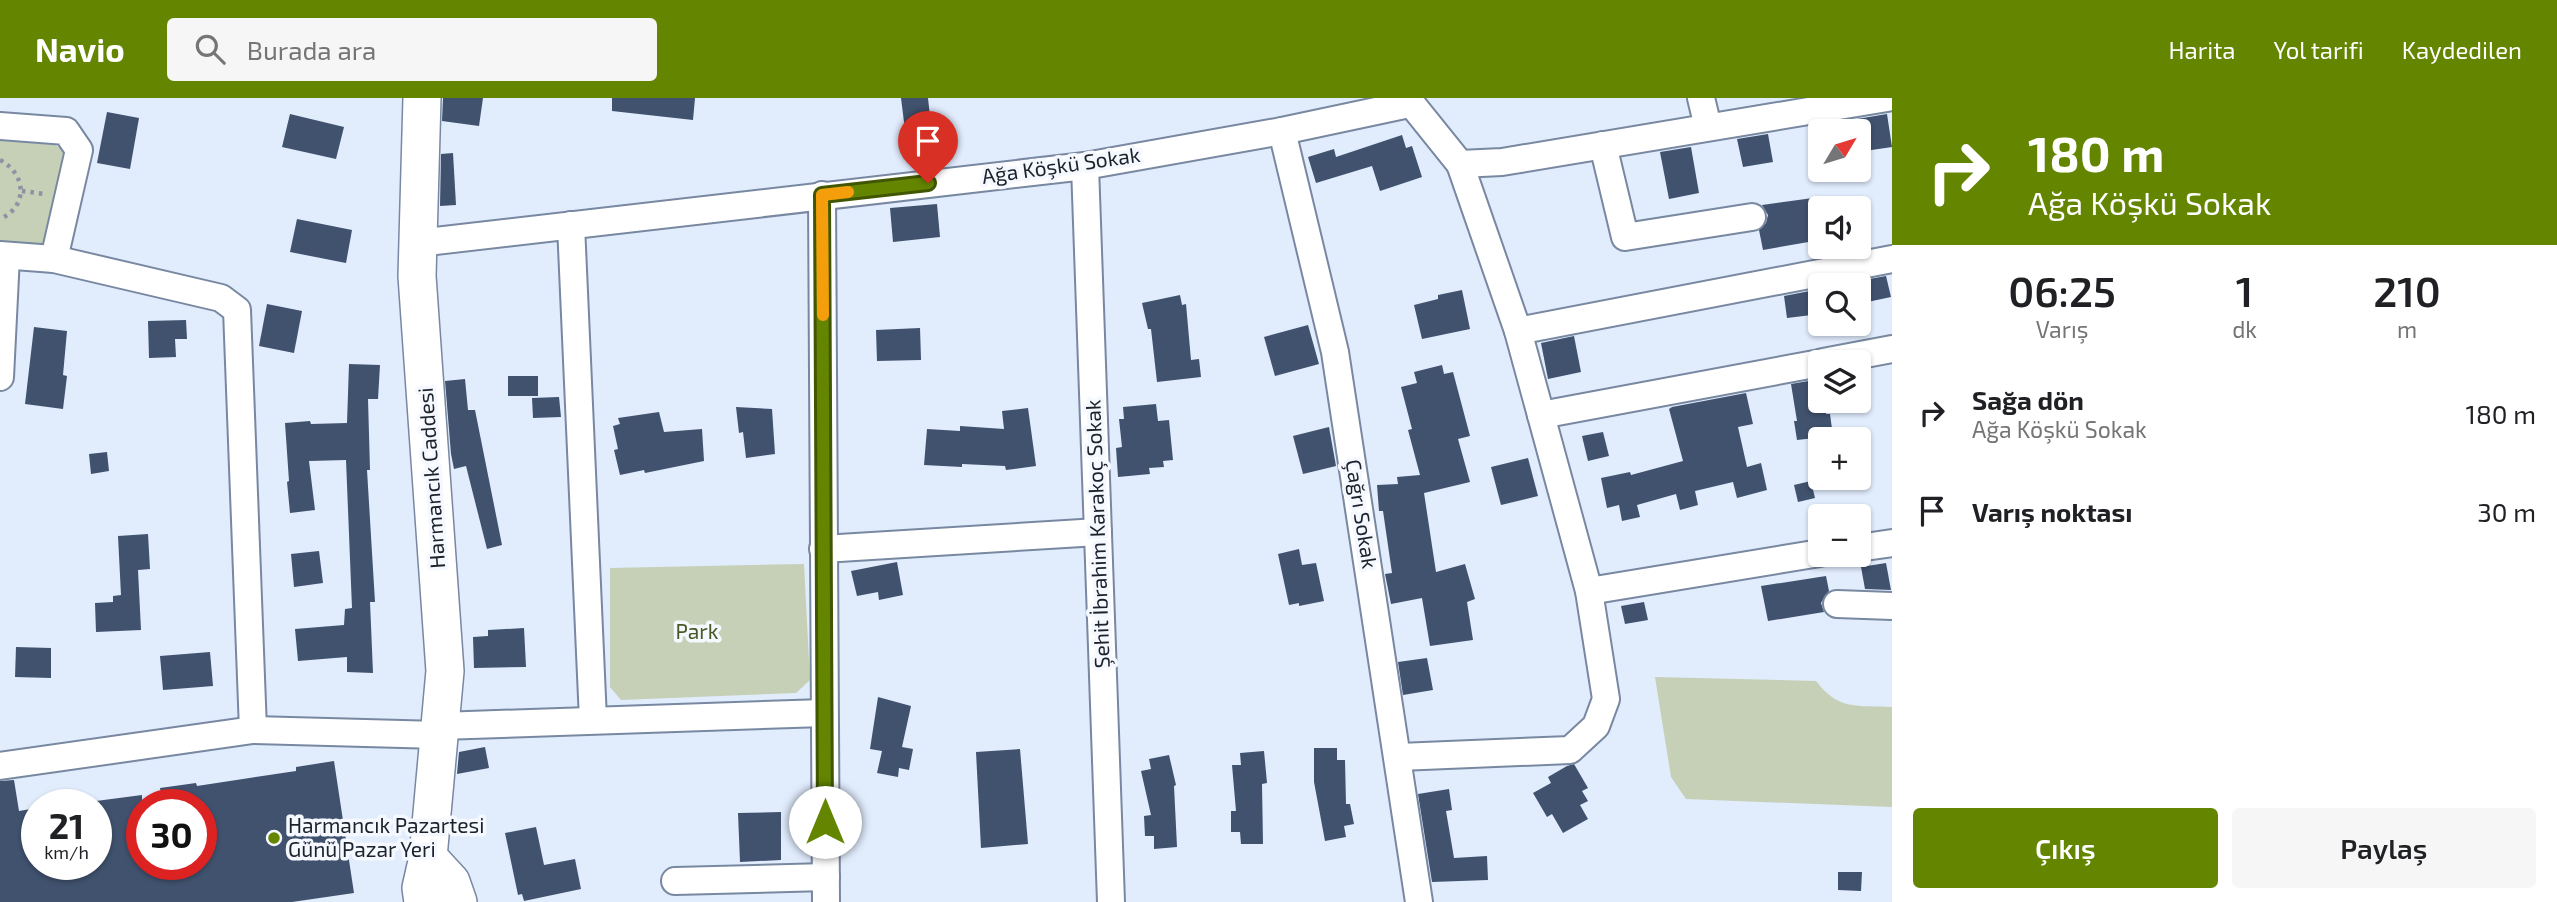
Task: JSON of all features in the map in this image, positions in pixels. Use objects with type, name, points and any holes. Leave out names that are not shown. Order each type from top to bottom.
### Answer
[{"type":"street","name":"Harmancık Caddesi","points":[[422,98],[417,276],[445,671],[428,857],[421,888],[423,902]]},
{"type":"street","points":[[1701,98],[1708,127]]},
{"type":"street","points":[[1460,164],[1502,162],[1708,127],[1825,103],[1887,98]]},
{"type":"street","name":"Ağa Köşkü Sokak","points":[[418,243],[1085,166],[1282,131],[1408,101]]},
{"type":"street","points":[[1399,757],[1570,750],[1596,726],[1606,699],[1589,591],[1518,331],[1460,164],[1408,101]]},
{"type":"street","points":[[0,126],[66,131],[79,150],[54,259]]},
{"type":"street","name":"Çağrı Sokak","points":[[1282,131],[1335,352],[1399,757],[1419,902]]},
{"type":"street","points":[[1603,145],[1625,237],[1752,217]]},
{"type":"street","name":"Şehit İbrahim Karakoç Sokak","points":[[1085,166],[1111,902]]},
{"type":"street","points":[[675,881],[826,890],[822,195]]},
{"type":"street","points":[[571,225],[593,720]]},
{"type":"street","points":[[0,377],[3,255],[54,259],[221,298],[237,310],[253,730]]},
{"type":"street","points":[[1518,331],[1892,258]]},
{"type":"street","points":[[1871,353],[1892,349]]},
{"type":"street","points":[[1541,415],[1808,365]]},
{"type":"street","points":[[823,550],[1098,531]]},
{"type":"street","points":[[1871,546],[1892,543]]},
{"type":"street","points":[[1589,591],[1808,556]]},
{"type":"street","points":[[1837,604],[1892,606]]},
{"type":"street","points":[[0,766],[253,730],[439,731],[593,720],[824,713]]},
{"type":"street","points":[[428,857],[451,882],[458,902]]},
{"type":"path","points":[[0,160],[15,171],[22,191],[13,211],[0,219]]},
{"type":"green space","points":[[0,140],[55,145],[68,152],[51,241],[32,249],[0,245]]},
{"type":"green space","name":"Park","points":[[804,564],[810,680],[796,693],[621,700],[610,687],[610,568]]},
{"type":"green space","points":[[1655,677],[1816,681],[1824,691],[1841,702],[1859,706],[1892,707],[1892,807],[1686,799],[1671,777]]},
{"type":"building","points":[[443,98],[483,98],[479,126],[442,121]]},
{"type":"building","points":[[612,98],[695,98],[693,120],[612,111]]},
{"type":"building","points":[[901,98],[928,98],[932,135],[906,138]]},
{"type":"building","points":[[107,112],[139,118],[130,169],[97,163]]},
{"type":"building","points":[[290,114],[344,127],[336,159],[282,147]]},
{"type":"building","points":[[1887,114],[1892,147],[1871,150],[1871,119],[1857,119]]},
{"type":"building","points":[[1768,134],[1773,162],[1743,167],[1737,139]]},
{"type":"building","points":[[1402,135],[1406,148],[1412,146],[1422,177],[1380,191],[1372,166],[1316,183],[1308,157],[1334,149],[1336,157]]},
{"type":"building","points":[[1691,147],[1699,193],[1669,199],[1660,152]]},
{"type":"building","points":[[453,153],[456,205],[440,206],[441,154]]},
{"type":"building","points":[[1808,199],[1808,242],[1763,250],[1759,230],[1766,223],[1768,215],[1762,205]]},
{"type":"building","points":[[937,204],[940,237],[893,242],[890,208]]},
{"type":"building","points":[[297,219],[352,230],[346,263],[290,252]]},
{"type":"building","points":[[1886,276],[1891,297],[1871,301],[1871,279]]},
{"type":"building","points":[[1462,290],[1470,329],[1422,339],[1414,305],[1438,299],[1438,295]]},
{"type":"building","points":[[1808,291],[1808,315],[1787,318],[1784,296]]},
{"type":"building","points":[[1180,295],[1182,305],[1186,304],[1191,360],[1199,359],[1201,377],[1157,382],[1151,329],[1148,329],[1142,303]]},
{"type":"building","points":[[267,304],[302,311],[294,353],[259,346]]},
{"type":"building","points":[[186,320],[187,339],[175,339],[176,357],[149,358],[148,321]]},
{"type":"building","points":[[1308,325],[1319,364],[1275,376],[1264,337]]},
{"type":"building","points":[[34,327],[67,331],[63,375],[67,376],[63,409],[25,404]]},
{"type":"building","points":[[920,328],[921,360],[877,361],[876,330]]},
{"type":"building","points":[[1574,336],[1581,372],[1548,379],[1541,343]]},
{"type":"building","points":[[349,364],[380,365],[378,399],[368,399],[370,470],[367,470],[375,602],[370,602],[373,673],[347,672],[347,657],[298,661],[295,629],[344,625],[345,609],[352,608],[346,460],[309,461],[315,510],[290,513],[285,423],[347,423]]},
{"type":"building","points":[[1442,365],[1444,374],[1453,372],[1470,436],[1458,439],[1470,482],[1424,493],[1436,572],[1465,564],[1475,599],[1467,602],[1473,640],[1430,646],[1422,598],[1391,604],[1385,574],[1392,573],[1383,511],[1379,511],[1377,485],[1398,484],[1397,477],[1420,475],[1408,430],[1412,429],[1401,387],[1417,383],[1414,372]]},
{"type":"building","points":[[508,376],[538,376],[538,396],[508,396]]},
{"type":"building","points":[[465,379],[468,410],[475,410],[502,545],[487,549],[466,466],[454,469],[451,454],[445,381]]},
{"type":"building","points":[[1808,381],[1808,413],[1830,414],[1832,427],[1808,427],[1808,439],[1797,440],[1791,384]]},
{"type":"building","points":[[1746,393],[1753,424],[1738,427],[1747,467],[1761,463],[1767,490],[1737,498],[1733,482],[1695,491],[1698,505],[1680,510],[1676,494],[1637,505],[1640,517],[1622,521],[1619,505],[1607,508],[1601,478],[1630,472],[1631,475],[1683,461],[1669,409]]},
{"type":"building","points":[[559,397],[561,417],[533,418],[532,398]]},
{"type":"building","points":[[1156,404],[1158,421],[1169,420],[1173,460],[1163,461],[1164,467],[1149,468],[1150,474],[1118,477],[1116,448],[1122,447],[1119,419],[1124,419],[1123,407]]},
{"type":"building","points":[[736,407],[772,409],[775,454],[746,458]]},
{"type":"building","points":[[1028,408],[1036,466],[1006,470],[1005,466],[924,465],[927,429],[960,431],[960,426],[1004,429],[1002,411]]},
{"type":"building","points":[[659,412],[664,432],[702,429],[704,461],[645,473],[644,470],[620,475],[614,450],[618,449],[613,426],[620,424],[618,418]]},
{"type":"building","points":[[1329,427],[1336,466],[1303,474],[1293,436]]},
{"type":"building","points":[[1603,432],[1609,456],[1588,461],[1582,436]]},
{"type":"building","points":[[107,452],[109,471],[91,474],[89,454]]},
{"type":"building","points":[[1528,458],[1538,496],[1501,505],[1491,467]]},
{"type":"building","points":[[1808,482],[1808,490],[1813,490],[1815,498],[1798,502],[1794,485]]},
{"type":"building","points":[[148,534],[150,569],[138,570],[141,630],[96,632],[95,603],[113,602],[113,596],[121,595],[118,536]]},
{"type":"building","points":[[1299,549],[1302,565],[1316,563],[1324,601],[1299,606],[1299,603],[1289,605],[1278,554]]},
{"type":"building","points":[[319,551],[323,583],[294,587],[291,554]]},
{"type":"building","points":[[897,562],[903,595],[879,600],[878,592],[857,596],[851,571]]},
{"type":"building","points":[[1886,563],[1891,590],[1865,589],[1861,567]]},
{"type":"building","points":[[1826,576],[1829,591],[1821,603],[1824,612],[1768,621],[1761,586]]},
{"type":"building","points":[[1644,602],[1648,620],[1625,624],[1621,606]]},
{"type":"building","points":[[524,628],[526,667],[474,668],[473,637],[488,636],[488,630]]},
{"type":"building","points":[[16,647],[51,648],[51,678],[15,677]]},
{"type":"building","points":[[210,652],[213,686],[163,690],[160,656]]},
{"type":"building","points":[[1427,658],[1433,690],[1403,695],[1398,662]]},
{"type":"building","points":[[878,697],[911,706],[902,747],[913,749],[909,770],[899,768],[898,777],[877,773],[882,751],[870,749]]},
{"type":"building","points":[[485,747],[489,768],[457,774],[459,752]]},
{"type":"building","points":[[1314,748],[1337,748],[1337,760],[1345,760],[1346,804],[1350,804],[1354,824],[1344,826],[1346,837],[1325,841],[1314,782]]},
{"type":"building","points":[[1020,749],[1028,844],[981,848],[976,752]]},
{"type":"building","points":[[1264,751],[1267,783],[1262,784],[1263,844],[1241,844],[1240,832],[1231,832],[1231,811],[1236,811],[1232,765],[1241,765],[1240,753]]},
{"type":"building","points":[[1169,755],[1176,785],[1177,847],[1154,849],[1154,836],[1145,836],[1144,816],[1151,815],[1141,771],[1151,769],[1149,759]]},
{"type":"building","name":"Harmancık Pazartesi Günü Pazar Yeri","points":[[334,761],[354,893],[292,902],[0,902],[0,781],[14,780],[21,811],[21,880],[112,880],[112,799],[126,797],[126,880],[217,880],[217,789],[160,788],[196,783],[197,786],[296,771],[296,767]]},
{"type":"building","points":[[1574,764],[1588,788],[1582,791],[1588,801],[1580,805],[1588,819],[1563,833],[1552,814],[1547,817],[1533,793],[1551,783],[1548,777]]},
{"type":"building","points":[[1449,789],[1452,810],[1446,811],[1454,858],[1487,856],[1488,880],[1432,882],[1418,794]]},
{"type":"building","points":[[781,812],[781,860],[740,862],[738,813]]},
{"type":"building","points":[[536,827],[544,865],[575,859],[581,889],[524,901],[522,894],[518,895],[505,833]]},
{"type":"building","points":[[1838,872],[1862,872],[1861,891],[1838,890]]},
{"type":"slow traffic","points":[[823,315],[822,195],[848,192]]},
{"type":"place","name":"Harmancık Pazartesi Günü Pazar Yeri","points":[[274,838]]},
{"type":"route","points":[[825,822],[822,195],[928,183]]}]
